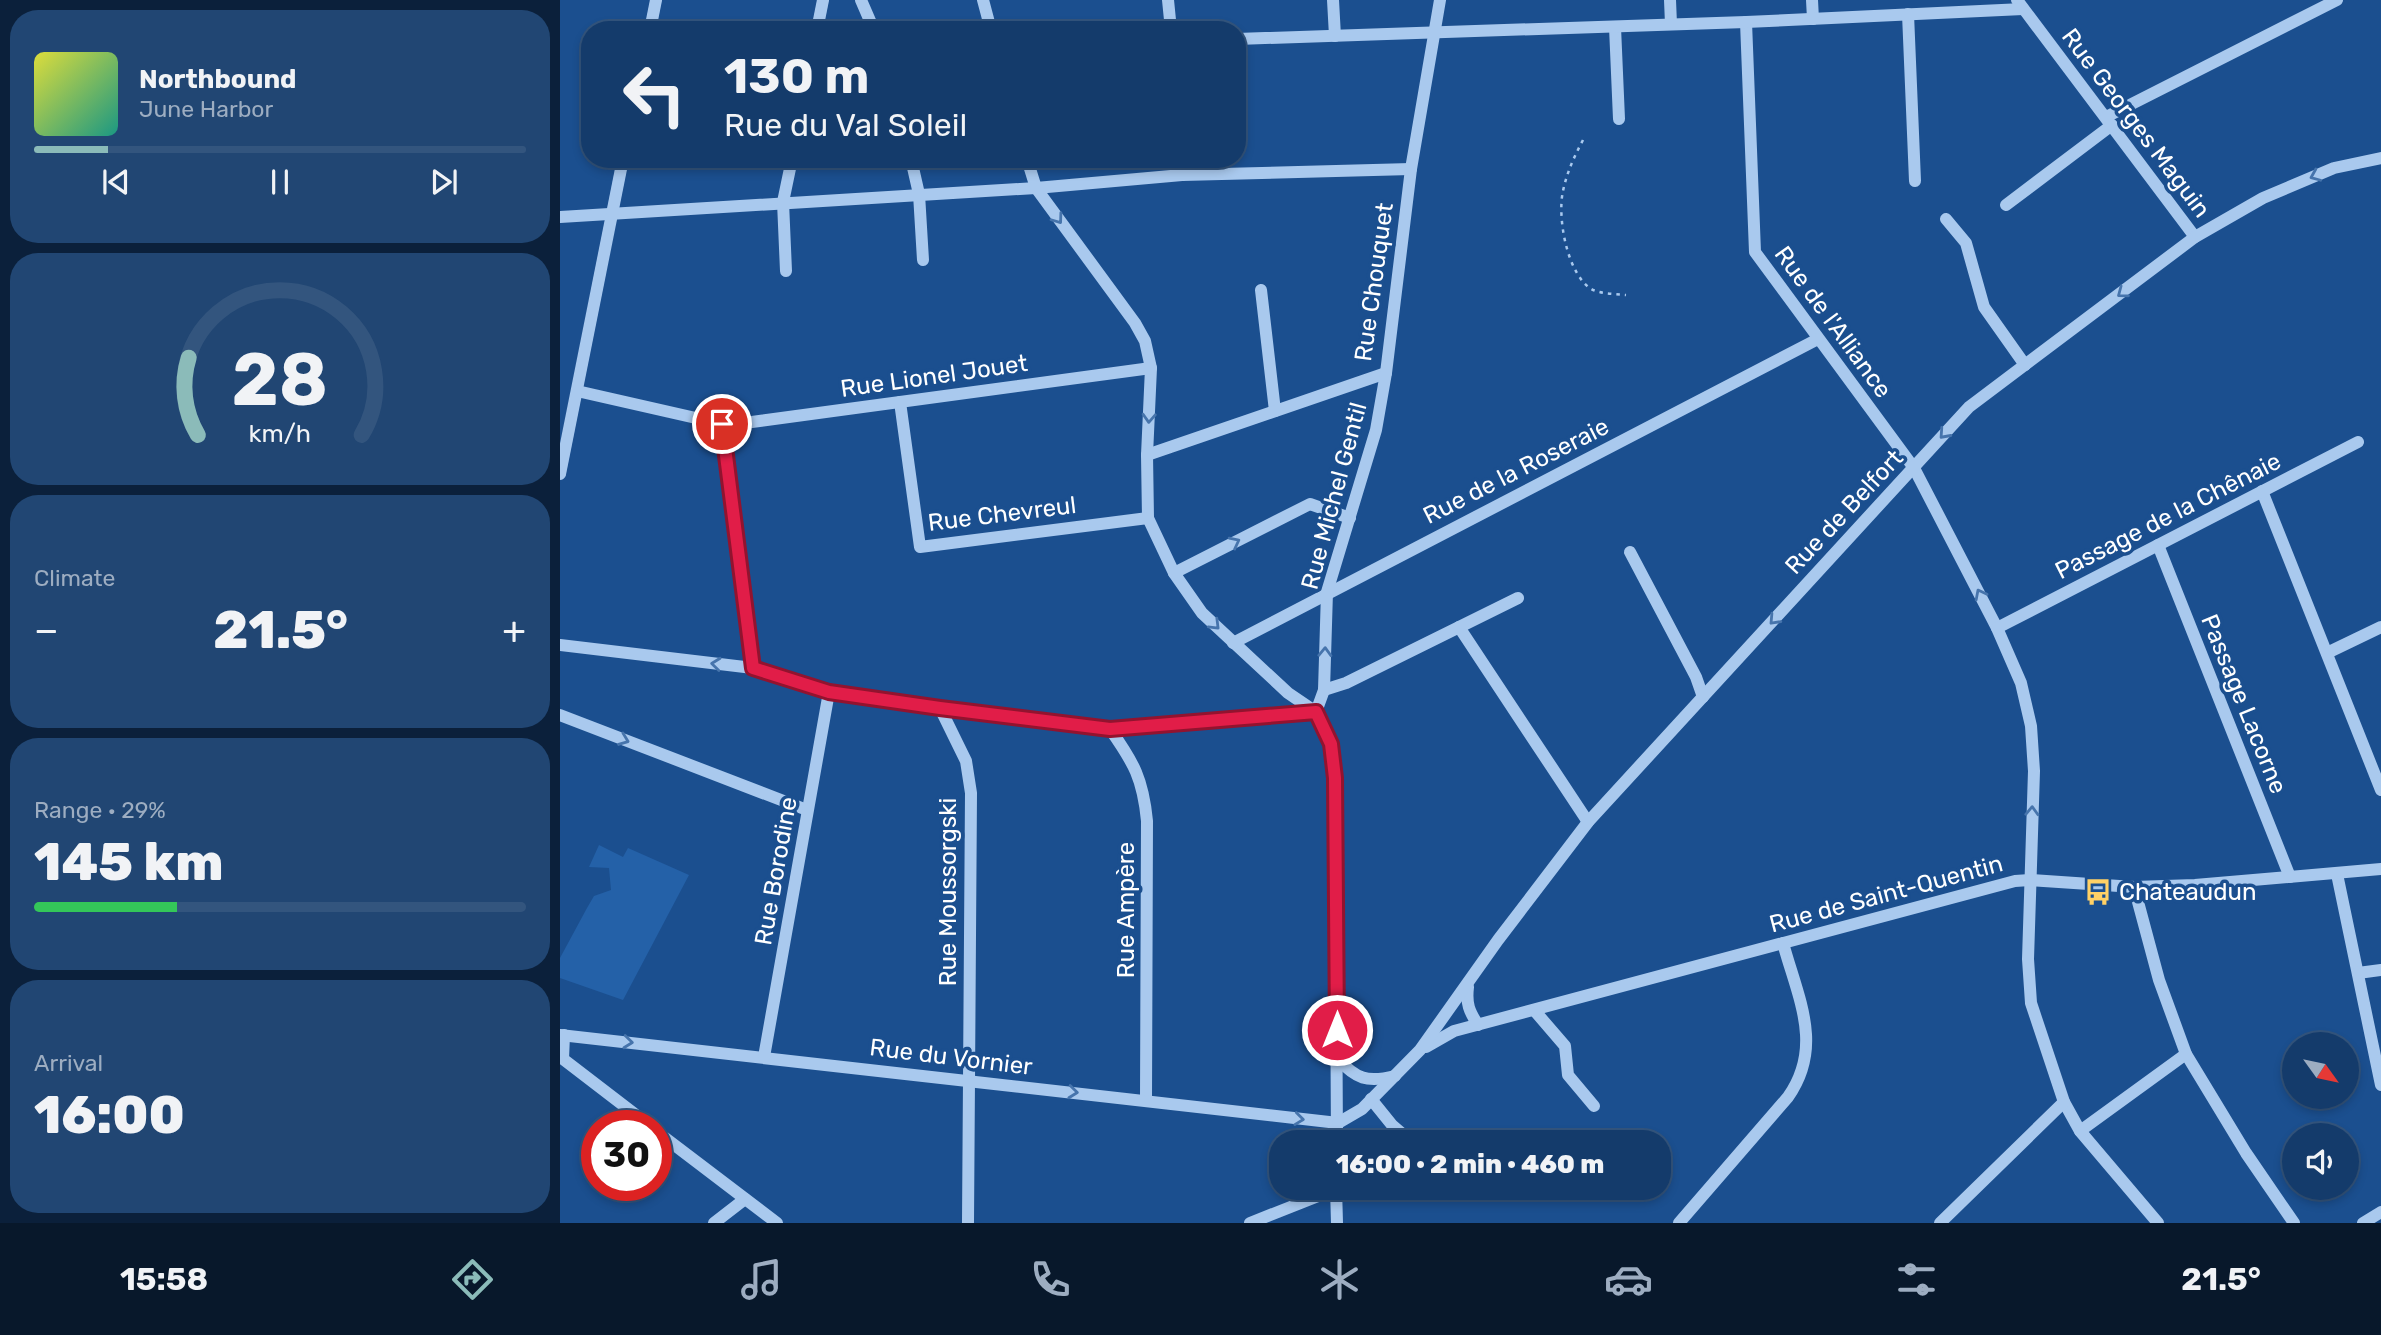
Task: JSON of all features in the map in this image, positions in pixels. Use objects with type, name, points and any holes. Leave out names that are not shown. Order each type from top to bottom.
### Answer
[{"type":"street","points":[[652,21],[656,0]]},
{"type":"street","points":[[819,21],[823,0]]},
{"type":"street","points":[[861,0],[870,21]]},
{"type":"street","points":[[983,0],[988,21]]},
{"type":"street","points":[[1168,0],[1170,21]]},
{"type":"street","points":[[1333,0],[1335,36]]},
{"type":"street","name":"Rue Chouquet","points":[[1147,455],[1386,373],[1411,169],[1440,0]]},
{"type":"street","points":[[1670,0],[1671,24]]},
{"type":"street","points":[[1812,0],[1813,19]]},
{"type":"street","points":[[2006,205],[2109,121],[2337,0]]},
{"type":"street","points":[[1246,39],[1813,19],[2020,4]]},
{"type":"street","name":"Rue Georges Maguin","points":[[2020,4],[2195,237]]},
{"type":"street","points":[[1908,14],[1916,181]]},
{"type":"street","name":"Rue de l'Alliance","points":[[1746,22],[1755,252],[1914,468],[1997,628],[2021,683],[2031,726],[2034,771],[2028,959],[2031,1003],[2064,1102],[2080,1130],[2158,1223]]},
{"type":"street","points":[[1615,27],[1619,119]]},
{"type":"street","name":"Rue de Belfort","points":[[1338,1124],[1362,1109],[1420,1050],[1498,940],[1588,822],[1969,407],[2195,237],[2263,198],[2334,168],[2381,158]]},
{"type":"street","points":[[560,474],[621,168]]},
{"type":"street","points":[[786,271],[783,202],[790,168]]},
{"type":"street","points":[[913,168],[919,194],[923,260]]},
{"type":"street","points":[[1030,168],[1036,188],[1135,323],[1145,341],[1151,368],[1147,455],[1148,518],[1174,573],[1202,612],[1233,643],[1287,693],[1316,712],[1331,744],[1335,778],[1338,1130]]},
{"type":"street","points":[[1182,168],[1182,175]]},
{"type":"street","points":[[560,216],[1036,188],[1182,175],[1411,169]]},
{"type":"street","points":[[1946,219],[1966,243],[1984,307],[2025,365]]},
{"type":"street","points":[[1261,290],[1275,411]]},
{"type":"street","name":"Rue de la Roseraie","points":[[1233,643],[1818,339]]},
{"type":"street","name":"Rue Lionel Jouet","points":[[578,391],[722,424],[737,424],[1151,368]]},
{"type":"street","name":"Rue Michel Gentil","points":[[1316,712],[1324,690],[1328,592],[1376,430],[1386,373]]},
{"type":"street","name":"Rue Chevreul","points":[[901,402],[920,547],[1148,518]]},
{"type":"street","points":[[722,424],[753,668]]},
{"type":"street","name":"Passage de la Chênaie","points":[[1997,628],[2358,442]]},
{"type":"street","points":[[2262,491],[2381,790]]},
{"type":"street","points":[[1174,573],[1310,504],[1350,518]]},
{"type":"street","name":"Passage Lacorne","points":[[2158,545],[2290,877]]},
{"type":"street","points":[[1630,552],[1696,677],[1703,697]]},
{"type":"street","points":[[1324,690],[1346,683],[1518,598]]},
{"type":"street","points":[[1459,627],[1588,822]]},
{"type":"street","points":[[2327,653],[2381,627]]},
{"type":"street","points":[[560,645],[753,668],[829,692],[1110,729],[1316,712]]},
{"type":"street","name":"Rue Borodine","points":[[764,1057],[829,692]]},
{"type":"street","name":"Rue Moussorgski","points":[[940,708],[966,761],[971,793],[968,1223]]},
{"type":"street","points":[[560,715],[807,810]]},
{"type":"street","name":"Rue Ampère","points":[[1110,729],[1133,762],[1144,790],[1147,821],[1146,1100]]},
{"type":"street","name":"Rue de Saint-Quentin","points":[[1420,1050],[1454,1031],[2015,881],[2134,887],[2195,885],[2381,869]]},
{"type":"street","points":[[2337,874],[2381,1085]]},
{"type":"street","points":[[2134,887],[2158,980],[2186,1054],[2246,1153],[2294,1223]]},
{"type":"street","points":[[1679,1223],[1799,1081],[1807,1055],[1806,1025],[1783,943]]},
{"type":"street","points":[[2358,973],[2381,970]]},
{"type":"street","points":[[1468,983],[1468,1011],[1478,1025]]},
{"type":"street","points":[[1534,1010],[1566,1046],[1569,1075],[1594,1106]]},
{"type":"street","points":[[562,1035],[563,1059],[629,1110]]},
{"type":"street","name":"Rue du Vornier","points":[[562,1035],[1338,1124]]},
{"type":"street","points":[[2080,1130],[2186,1054]]},
{"type":"street","points":[[1337,1058],[1348,1070],[1375,1081],[1395,1076]]},
{"type":"street","points":[[1371,1099],[1398,1130]]},
{"type":"street","points":[[1940,1223],[2064,1102]]},
{"type":"street","points":[[672,1143],[777,1223]]},
{"type":"street","points":[[714,1223],[745,1199]]},
{"type":"street","points":[[1250,1223],[1308,1200]]},
{"type":"street","points":[[1336,1200],[1337,1223]]},
{"type":"street","points":[[2363,1223],[2381,1212]]},
{"type":"path","points":[[1583,140],[1569,167],[1562,194],[1567,253],[1578,276],[1593,290],[1626,295]]},
{"type":"shaded area","points":[[599,845],[623,857],[628,848],[689,875],[623,1000],[560,978],[560,958],[587,908],[594,896],[611,890],[609,868],[589,867]]},
{"type":"place","name":"Chateaudun","points":[[2098,892]]},
{"type":"route","points":[[722,424],[753,668],[829,692],[1110,729],[1316,712],[1331,744],[1335,778],[1337,1030]]}]
